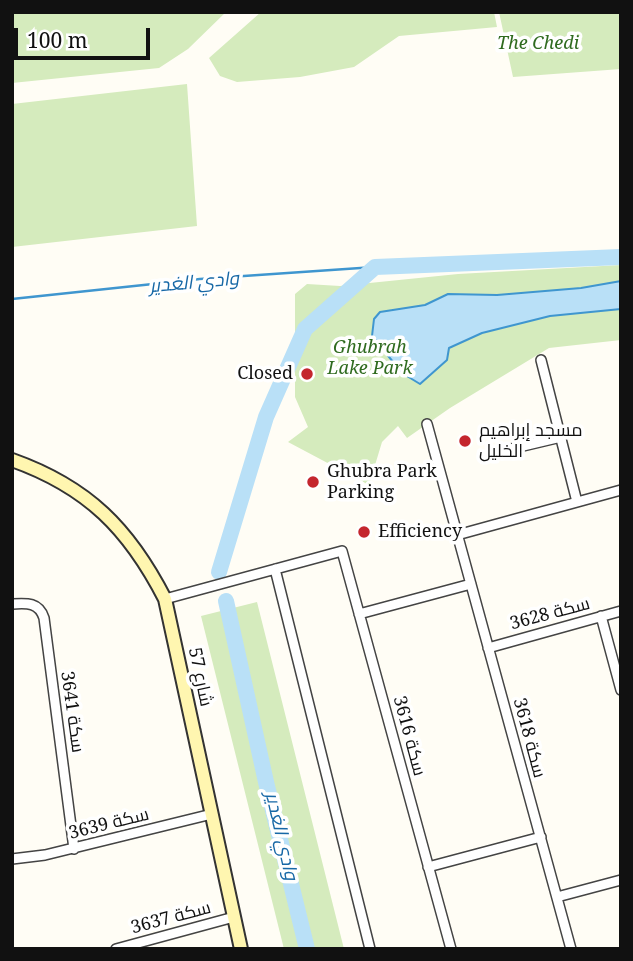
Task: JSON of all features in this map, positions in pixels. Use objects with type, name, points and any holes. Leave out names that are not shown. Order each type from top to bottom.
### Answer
[{"type":"street","points":[[541,360],[577,502]]},
{"type":"street","name":"سكة 3618","points":[[427,424],[571,949]]},
{"type":"street","points":[[502,451],[561,437]]},
{"type":"street","name":"شارع 57","points":[[12,460],[34,467],[82,495],[132,542],[165,598],[241,949]]},
{"type":"street","points":[[12,468],[34,467]]},
{"type":"street","points":[[457,535],[621,490]]},
{"type":"street","name":"سكة 3616","points":[[165,598],[342,551],[451,949]]},
{"type":"street","points":[[275,569],[370,949]]},
{"type":"street","points":[[359,614],[471,584]]},
{"type":"street","name":"سكة 3641","points":[[12,604],[26,603],[36,606],[44,618],[75,849]]},
{"type":"street","name":"سكة 3628","points":[[488,648],[621,611]]},
{"type":"street","points":[[601,617],[621,690]]},
{"type":"street","name":"سكة 3639","points":[[12,859],[75,849],[212,814]]},
{"type":"street","points":[[428,867],[541,837]]},
{"type":"street","points":[[557,897],[621,880]]},
{"type":"street","name":"سكة 3637","points":[[116,949],[234,917]]},
{"type":"green space","points":[[12,12],[226,12],[188,49],[159,68],[12,83]]},
{"type":"green space","points":[[261,12],[494,12],[497,27],[399,36],[354,67],[300,77],[237,82],[220,76],[209,58]]},
{"type":"green space","name":"The Chedi","points":[[499,12],[621,12],[621,69],[513,77]]},
{"type":"green space","points":[[187,84],[197,226],[12,247],[12,104]]},
{"type":"green space","name":"Ghubrah Lake Park","points":[[621,265],[621,340],[549,348],[450,408],[407,438],[398,426],[382,442],[369,485],[288,442],[308,427],[295,397],[295,294],[307,284],[340,286],[458,274]]},
{"type":"green space","points":[[257,602],[344,949],[284,949],[201,616]]},
{"type":"water","points":[[621,281],[621,309],[550,316],[482,333],[449,348],[447,360],[420,384],[402,373],[372,336],[374,319],[380,312],[425,305],[448,294],[497,295],[581,288]]},
{"type":"waterway","name":"وادي الغدير","points":[[219,572],[266,417],[305,329],[375,267],[621,257]]},
{"type":"waterway","name":"وادي الغدير","points":[[12,299],[200,279],[375,267]]},
{"type":"waterway","name":"وادي الغدير","points":[[226,601],[307,949]]},
{"type":"place","name":"Closed","points":[[307,374]]},
{"type":"place","name":"مسجد إبراهيم الخليل","points":[[465,441]]},
{"type":"place","name":"Ghubra Park Parking","points":[[313,482]]},
{"type":"place","name":"Efficiency","points":[[364,532]]}]
